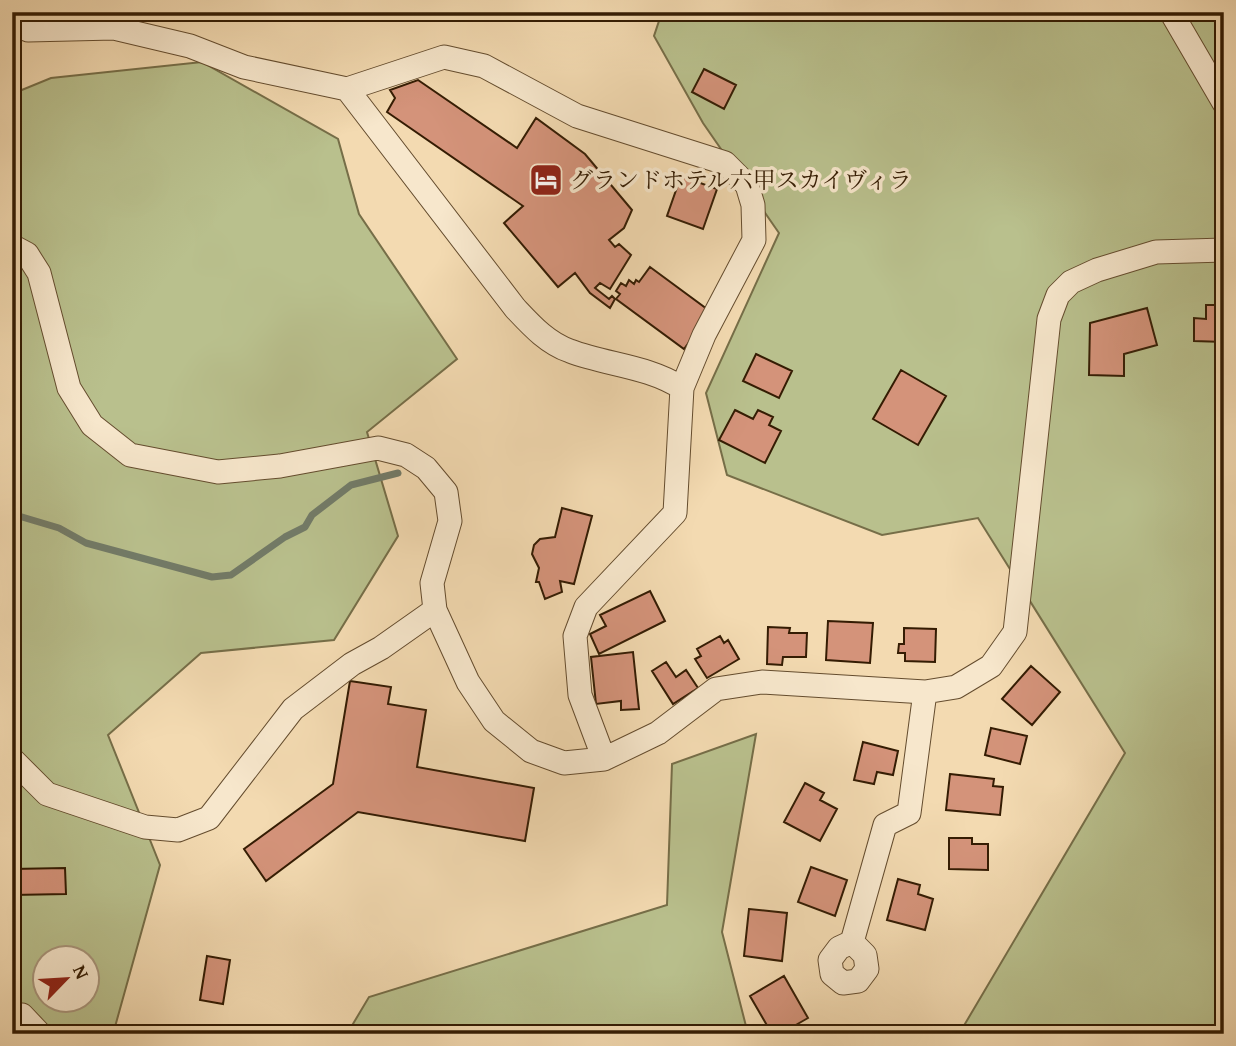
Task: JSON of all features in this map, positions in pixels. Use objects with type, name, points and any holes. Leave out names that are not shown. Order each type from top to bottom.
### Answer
[{"type":"street","points":[[1171,12],[1224,103]]},
{"type":"street","points":[[12,22],[28,30],[114,28],[190,46],[244,67],[347,89],[444,57],[484,66],[577,116],[725,163],[747,185],[753,205],[754,240],[704,335],[682,388],[675,513],[586,607],[575,636],[580,695],[604,759]]},
{"type":"street","points":[[347,89],[515,308],[539,334],[568,351],[663,376],[682,388]]},
{"type":"street","points":[[12,246],[27,254],[38,273],[69,388],[92,425],[130,455],[218,472],[280,466],[378,448],[406,455],[426,468],[446,492],[450,521],[432,583],[435,610],[468,682],[494,721],[531,751],[564,762],[604,759],[658,733],[716,689],[762,682],[925,692],[957,687],[990,666],[1015,632],[1049,319],[1058,295],[1071,282],[1097,270],[1156,252],[1224,250]]},
{"type":"street","points":[[12,759],[47,794],[145,827],[178,830],[209,818],[293,709],[352,663],[381,648],[435,610]]},
{"type":"street","points":[[852,942],[885,825],[909,813],[925,692]]},
{"type":"street","points":[[12,1018],[23,1015],[40,1034]]},
{"type":"green space","points":[[662,12],[1224,12],[1224,1034],[959,1034],[1125,753],[978,518],[882,535],[727,475],[706,393],[779,233],[703,123],[654,36]]},
{"type":"green space","points":[[202,62],[338,139],[359,214],[457,359],[367,432],[398,536],[334,640],[201,653],[108,735],[160,865],[113,1034],[12,1034],[12,94],[51,78]]},
{"type":"green space","points":[[756,734],[722,932],[748,1034],[347,1034],[369,997],[667,905],[672,764]]},
{"type":"building","points":[[704,69],[736,85],[724,109],[692,92]]},
{"type":"building","name":"グランドホテル六甲スカイヴィラ","points":[[418,80],[517,148],[536,118],[585,154],[632,210],[624,228],[609,240],[615,247],[619,244],[631,255],[610,289],[600,283],[595,288],[609,299],[612,296],[615,299],[610,308],[590,293],[575,273],[558,287],[504,223],[523,206],[387,112],[395,98],[390,90]]},
{"type":"building","points":[[681,176],[717,189],[703,229],[667,216]]},
{"type":"building","points":[[650,267],[711,312],[684,349],[616,299],[620,294],[616,291],[621,283],[626,286],[629,280],[634,284],[636,280],[639,282]]},
{"type":"building","points":[[1222,297],[1224,342],[1194,341],[1194,318],[1206,319],[1206,305],[1222,305]]},
{"type":"building","points":[[1147,308],[1157,345],[1124,354],[1124,376],[1089,375],[1090,323]]},
{"type":"building","points":[[756,354],[792,371],[779,398],[743,381]]},
{"type":"building","points":[[901,370],[946,396],[918,445],[873,419]]},
{"type":"building","points":[[735,410],[753,419],[758,410],[773,417],[769,425],[781,431],[765,463],[719,440]]},
{"type":"building","points":[[562,508],[592,516],[574,584],[560,581],[562,592],[545,599],[539,582],[536,582],[539,568],[532,554],[534,545],[540,539],[555,537]]},
{"type":"building","points":[[650,591],[665,621],[599,654],[590,634],[606,626],[600,615]]},
{"type":"building","points":[[828,621],[873,623],[870,663],[826,660]]},
{"type":"building","points":[[768,627],[790,628],[789,633],[807,633],[806,657],[783,657],[782,665],[767,664]]},
{"type":"building","points":[[904,628],[936,629],[935,662],[905,661],[905,653],[898,653],[899,644],[904,644]]},
{"type":"building","points":[[720,636],[724,643],[728,640],[739,659],[707,678],[695,659],[701,656],[697,649]]},
{"type":"building","points":[[633,652],[639,709],[621,710],[621,701],[596,704],[591,657]]},
{"type":"building","points":[[666,662],[676,677],[686,670],[698,688],[673,704],[652,671]]},
{"type":"building","points":[[1031,666],[1060,692],[1032,725],[1002,699]]},
{"type":"building","points":[[350,681],[391,687],[388,704],[426,710],[417,767],[534,788],[525,841],[358,812],[266,881],[244,849],[333,784]]},
{"type":"building","points":[[991,728],[1027,736],[1020,764],[985,755]]},
{"type":"building","points":[[863,742],[898,751],[893,775],[877,772],[874,784],[854,780]]},
{"type":"building","points":[[950,774],[994,779],[993,786],[1003,787],[1000,815],[946,810]]},
{"type":"building","points":[[805,783],[824,793],[820,800],[837,809],[820,841],[784,822]]},
{"type":"building","points":[[949,838],[972,838],[972,844],[988,844],[988,870],[949,869]]},
{"type":"building","points":[[811,867],[847,880],[835,916],[798,902]]},
{"type":"building","points":[[65,868],[66,894],[12,895],[12,869]]},
{"type":"building","points":[[898,879],[920,885],[918,894],[933,899],[925,930],[887,920]]},
{"type":"building","points":[[749,909],[787,913],[782,961],[744,956]]},
{"type":"building","points":[[207,956],[230,960],[223,1004],[200,1000]]},
{"type":"building","points":[[784,976],[808,1018],[780,1034],[772,1034],[750,996]]},
{"type":"waterway","points":[[12,514],[59,528],[86,543],[212,577],[231,575],[285,537],[305,527],[312,515],[351,485],[398,473]]},
{"type":"place","name":"グランドホテル六甲スカイヴィラ","points":[[546,180]]}]
